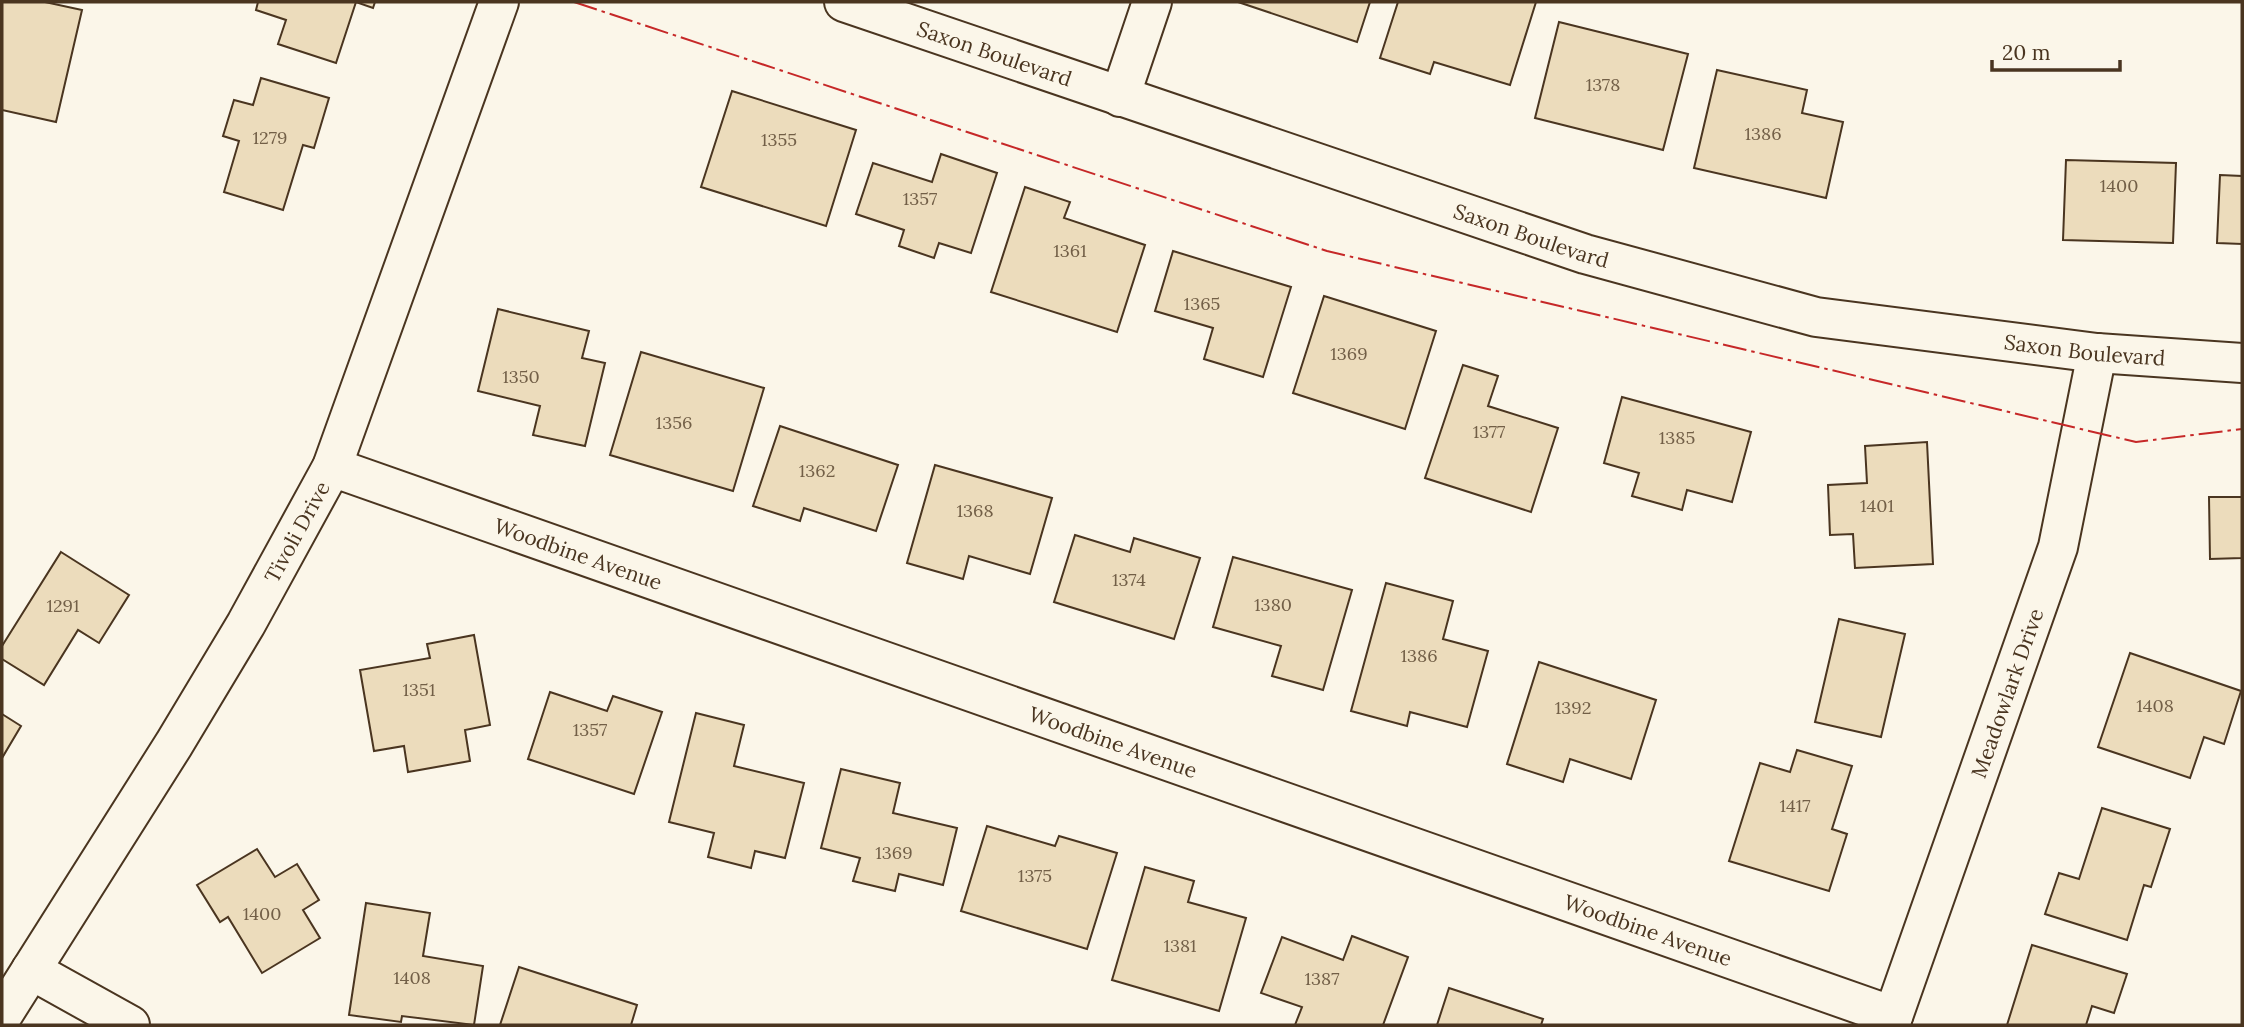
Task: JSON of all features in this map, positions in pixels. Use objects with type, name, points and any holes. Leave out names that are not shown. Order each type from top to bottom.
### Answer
[{"type":"street","name":"Tivoli Drive","points":[[2,1016],[239,636],[332,467],[499,2]]},
{"type":"street","name":"Saxon Boulevard","points":[[844,2],[1585,254],[1816,317],[2097,353],[2242,363]]},
{"type":"street","points":[[1120,97],[1152,2]]},
{"type":"street","name":"Meadowlark Drive","points":[[1891,1021],[2058,547],[2097,353]]},
{"type":"street","name":"Woodbine Avenue","points":[[332,467],[1891,1021]]},
{"type":"street","points":[[31,970],[130,1025]]},
{"type":"building","points":[[2,2],[45,2],[82,10],[56,122],[2,110]]},
{"type":"building","points":[[258,2],[356,2],[336,63],[278,44],[286,20],[256,10]]},
{"type":"building","points":[[356,2],[375,2],[373,8]]},
{"type":"building","points":[[1238,2],[1370,2],[1357,42]]},
{"type":"building","points":[[1398,2],[1536,2],[1510,85],[1434,62],[1430,74],[1380,58]]},
{"type":"building","points":[[1559,22],[1688,54],[1663,150],[1535,118]]},
{"type":"building","points":[[1717,70],[1807,90],[1802,113],[1843,122],[1826,198],[1694,168]]},
{"type":"building","points":[[261,78],[329,98],[314,148],[303,145],[283,210],[224,192],[239,141],[223,136],[234,100],[253,105]]},
{"type":"building","points":[[732,91],[856,130],[826,226],[701,187]]},
{"type":"building","points":[[941,154],[997,173],[971,253],[939,243],[934,258],[899,246],[904,230],[856,214],[873,163],[932,182]]},
{"type":"building","points":[[2066,160],[2176,163],[2173,243],[2063,240]]},
{"type":"building","points":[[2220,175],[2242,176],[2242,244],[2217,243]]},
{"type":"building","points":[[1025,187],[1070,202],[1064,218],[1145,245],[1117,332],[991,292]]},
{"type":"building","points":[[1173,251],[1291,287],[1263,377],[1204,359],[1213,328],[1155,311]]},
{"type":"building","points":[[1324,296],[1436,331],[1405,429],[1293,393]]},
{"type":"building","points":[[498,309],[589,331],[582,358],[605,363],[585,446],[533,435],[540,406],[478,391]]},
{"type":"building","points":[[641,352],[764,388],[733,491],[610,455]]},
{"type":"building","points":[[1463,365],[1498,376],[1488,406],[1558,428],[1531,512],[1425,478]]},
{"type":"building","points":[[1622,397],[1751,432],[1732,502],[1687,490],[1682,510],[1632,496],[1639,473],[1604,463]]},
{"type":"building","points":[[780,426],[898,465],[876,531],[804,508],[800,521],[753,506]]},
{"type":"building","points":[[1927,442],[1933,564],[1855,568],[1853,534],[1830,535],[1828,485],[1867,483],[1865,446]]},
{"type":"building","points":[[935,465],[1052,498],[1030,574],[969,556],[963,579],[907,563]]},
{"type":"building","points":[[2209,497],[2242,497],[2242,558],[2210,559]]},
{"type":"building","points":[[1075,535],[1130,552],[1134,538],[1200,558],[1174,639],[1054,602]]},
{"type":"building","points":[[61,552],[129,595],[99,643],[78,630],[44,685],[2,659],[2,646]]},
{"type":"building","points":[[1233,557],[1352,590],[1323,690],[1272,676],[1281,646],[1213,627]]},
{"type":"building","points":[[1386,583],[1453,601],[1443,639],[1488,651],[1467,727],[1410,712],[1407,726],[1351,711]]},
{"type":"building","points":[[1839,619],[1905,634],[1881,737],[1815,722]]},
{"type":"building","points":[[474,635],[490,725],[465,730],[470,761],[408,772],[404,746],[374,751],[360,670],[430,658],[427,644]]},
{"type":"building","points":[[2130,653],[2241,691],[2224,744],[2204,737],[2190,778],[2098,747]]},
{"type":"building","points":[[1539,662],[1656,700],[1631,779],[1570,759],[1563,782],[1507,764]]},
{"type":"building","points":[[550,692],[607,711],[613,696],[662,712],[634,794],[528,759]]},
{"type":"building","points":[[696,713],[744,725],[734,766],[804,783],[785,858],[755,851],[751,868],[708,857],[714,833],[669,822]]},
{"type":"building","points":[[2,714],[21,726],[2,758]]},
{"type":"building","points":[[1797,750],[1852,766],[1832,829],[1847,834],[1829,891],[1729,861],[1760,763],[1790,772]]},
{"type":"building","points":[[841,769],[900,783],[893,813],[957,828],[943,885],[899,874],[895,891],[853,881],[860,858],[821,848]]},
{"type":"building","points":[[2102,808],[2170,829],[2151,887],[2144,885],[2127,940],[2045,914],[2059,873],[2079,879]]},
{"type":"building","points":[[987,826],[1055,846],[1059,836],[1117,853],[1087,949],[961,911]]},
{"type":"building","points":[[257,849],[275,877],[297,864],[319,900],[303,910],[320,938],[262,973],[228,917],[220,922],[197,885]]},
{"type":"building","points":[[1145,867],[1194,881],[1188,902],[1246,918],[1219,1011],[1112,980]]},
{"type":"building","points":[[366,903],[430,913],[423,956],[483,966],[474,1025],[402,1016],[401,1022],[349,1015]]},
{"type":"building","points":[[1352,936],[1408,957],[1383,1025],[1295,1025],[1302,1007],[1261,993],[1282,937],[1343,960]]},
{"type":"building","points":[[2032,945],[2127,974],[2114,1013],[2092,1006],[2086,1025],[2007,1025]]},
{"type":"building","points":[[519,967],[637,1005],[631,1025],[500,1025]]},
{"type":"building","points":[[1449,988],[1543,1019],[1541,1025],[1437,1025]]},
{"type":"power","points":[[574,2],[1327,251],[2136,442],[2242,429]]}]
